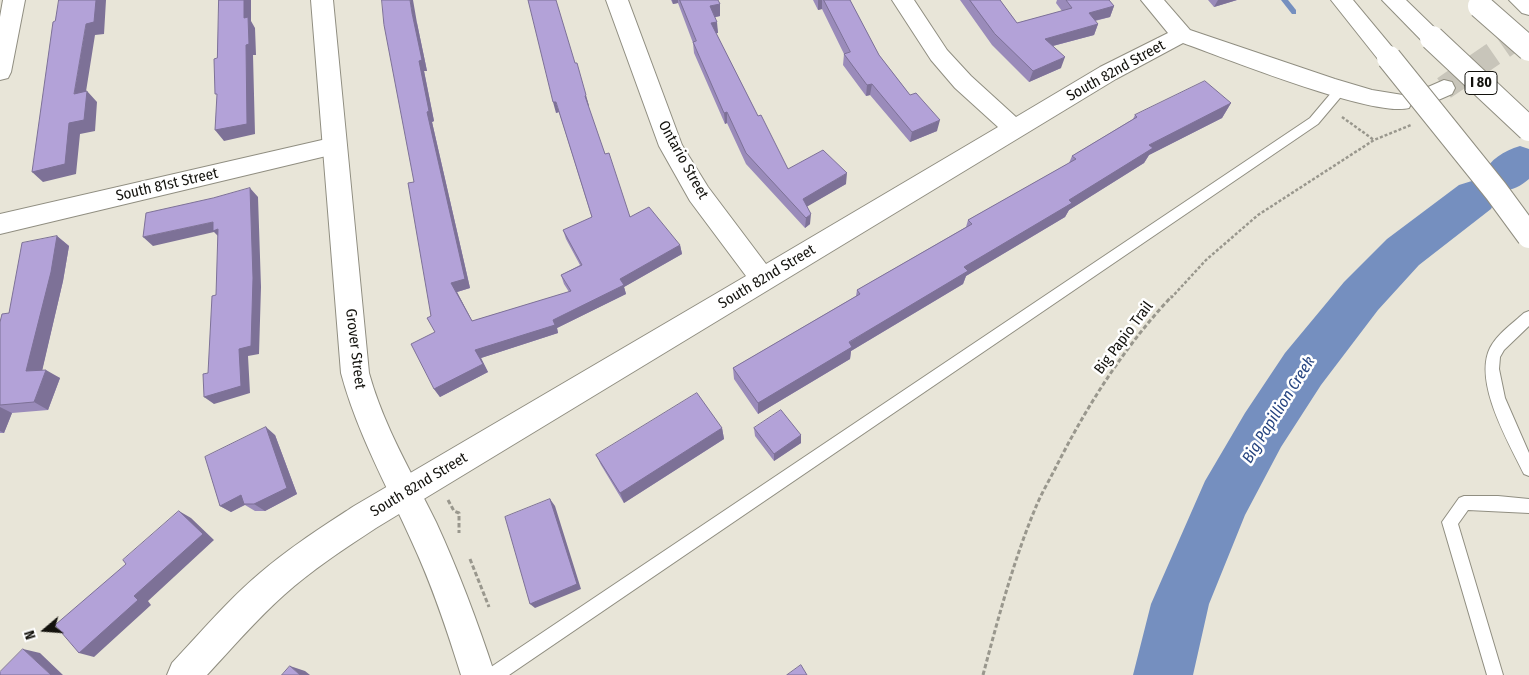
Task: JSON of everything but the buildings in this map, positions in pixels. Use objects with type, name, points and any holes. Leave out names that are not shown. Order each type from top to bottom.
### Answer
[{"type":"main road","points":[[0,72],[14,0]]},
{"type":"main road","name":"Grover Street","points":[[322,0],[355,373],[368,416],[423,530],[464,628],[478,675]]},
{"type":"main road","name":"Ontario Street","points":[[617,0],[671,146],[699,194],[763,279]]},
{"type":"main road","points":[[904,0],[939,55],[962,82],[1015,129]]},
{"type":"main road","points":[[1152,0],[1182,35]]},
{"type":"main road","points":[[1342,0],[1496,191],[1529,236]]},
{"type":"main road","name":"I 80","points":[[1393,0],[1529,129]]},
{"type":"main road","points":[[1520,0],[1529,8]]},
{"type":"main road","points":[[1477,3],[1529,49]]},
{"type":"main road","name":"South 82nd Street","points":[[184,675],[235,620],[272,584],[311,553],[365,517],[1154,48],[1182,35],[1341,89],[1372,98],[1401,102]]},
{"type":"main road","name":"South 81st Street","points":[[0,224],[335,146]]},
{"type":"lane","points":[[494,675],[1314,121],[1341,89]]},
{"type":"lane","points":[[1529,317],[1504,340],[1493,357],[1492,379],[1509,425],[1529,469]]},
{"type":"lane","points":[[1495,675],[1450,522],[1464,503],[1498,503],[1529,506]]},
{"type":"path","name":"Big Papio Trail","points":[[983,675],[999,614],[1035,508],[1081,418],[1158,311],[1206,260],[1258,215],[1374,140],[1417,123]]},
{"type":"waterway","points":[[1284,0],[1294,12]]},
{"type":"waterway","name":"Big Papillion Creek","points":[[1504,175],[1520,162]]},
{"type":"waterway","name":"Big Papillion Creek","points":[[1163,675],[1180,604],[1224,500],[1263,430],[1303,369],[1361,296],[1403,252],[1475,197]]},
{"type":"tunnel","points":[[1444,88],[1529,29]]}]
